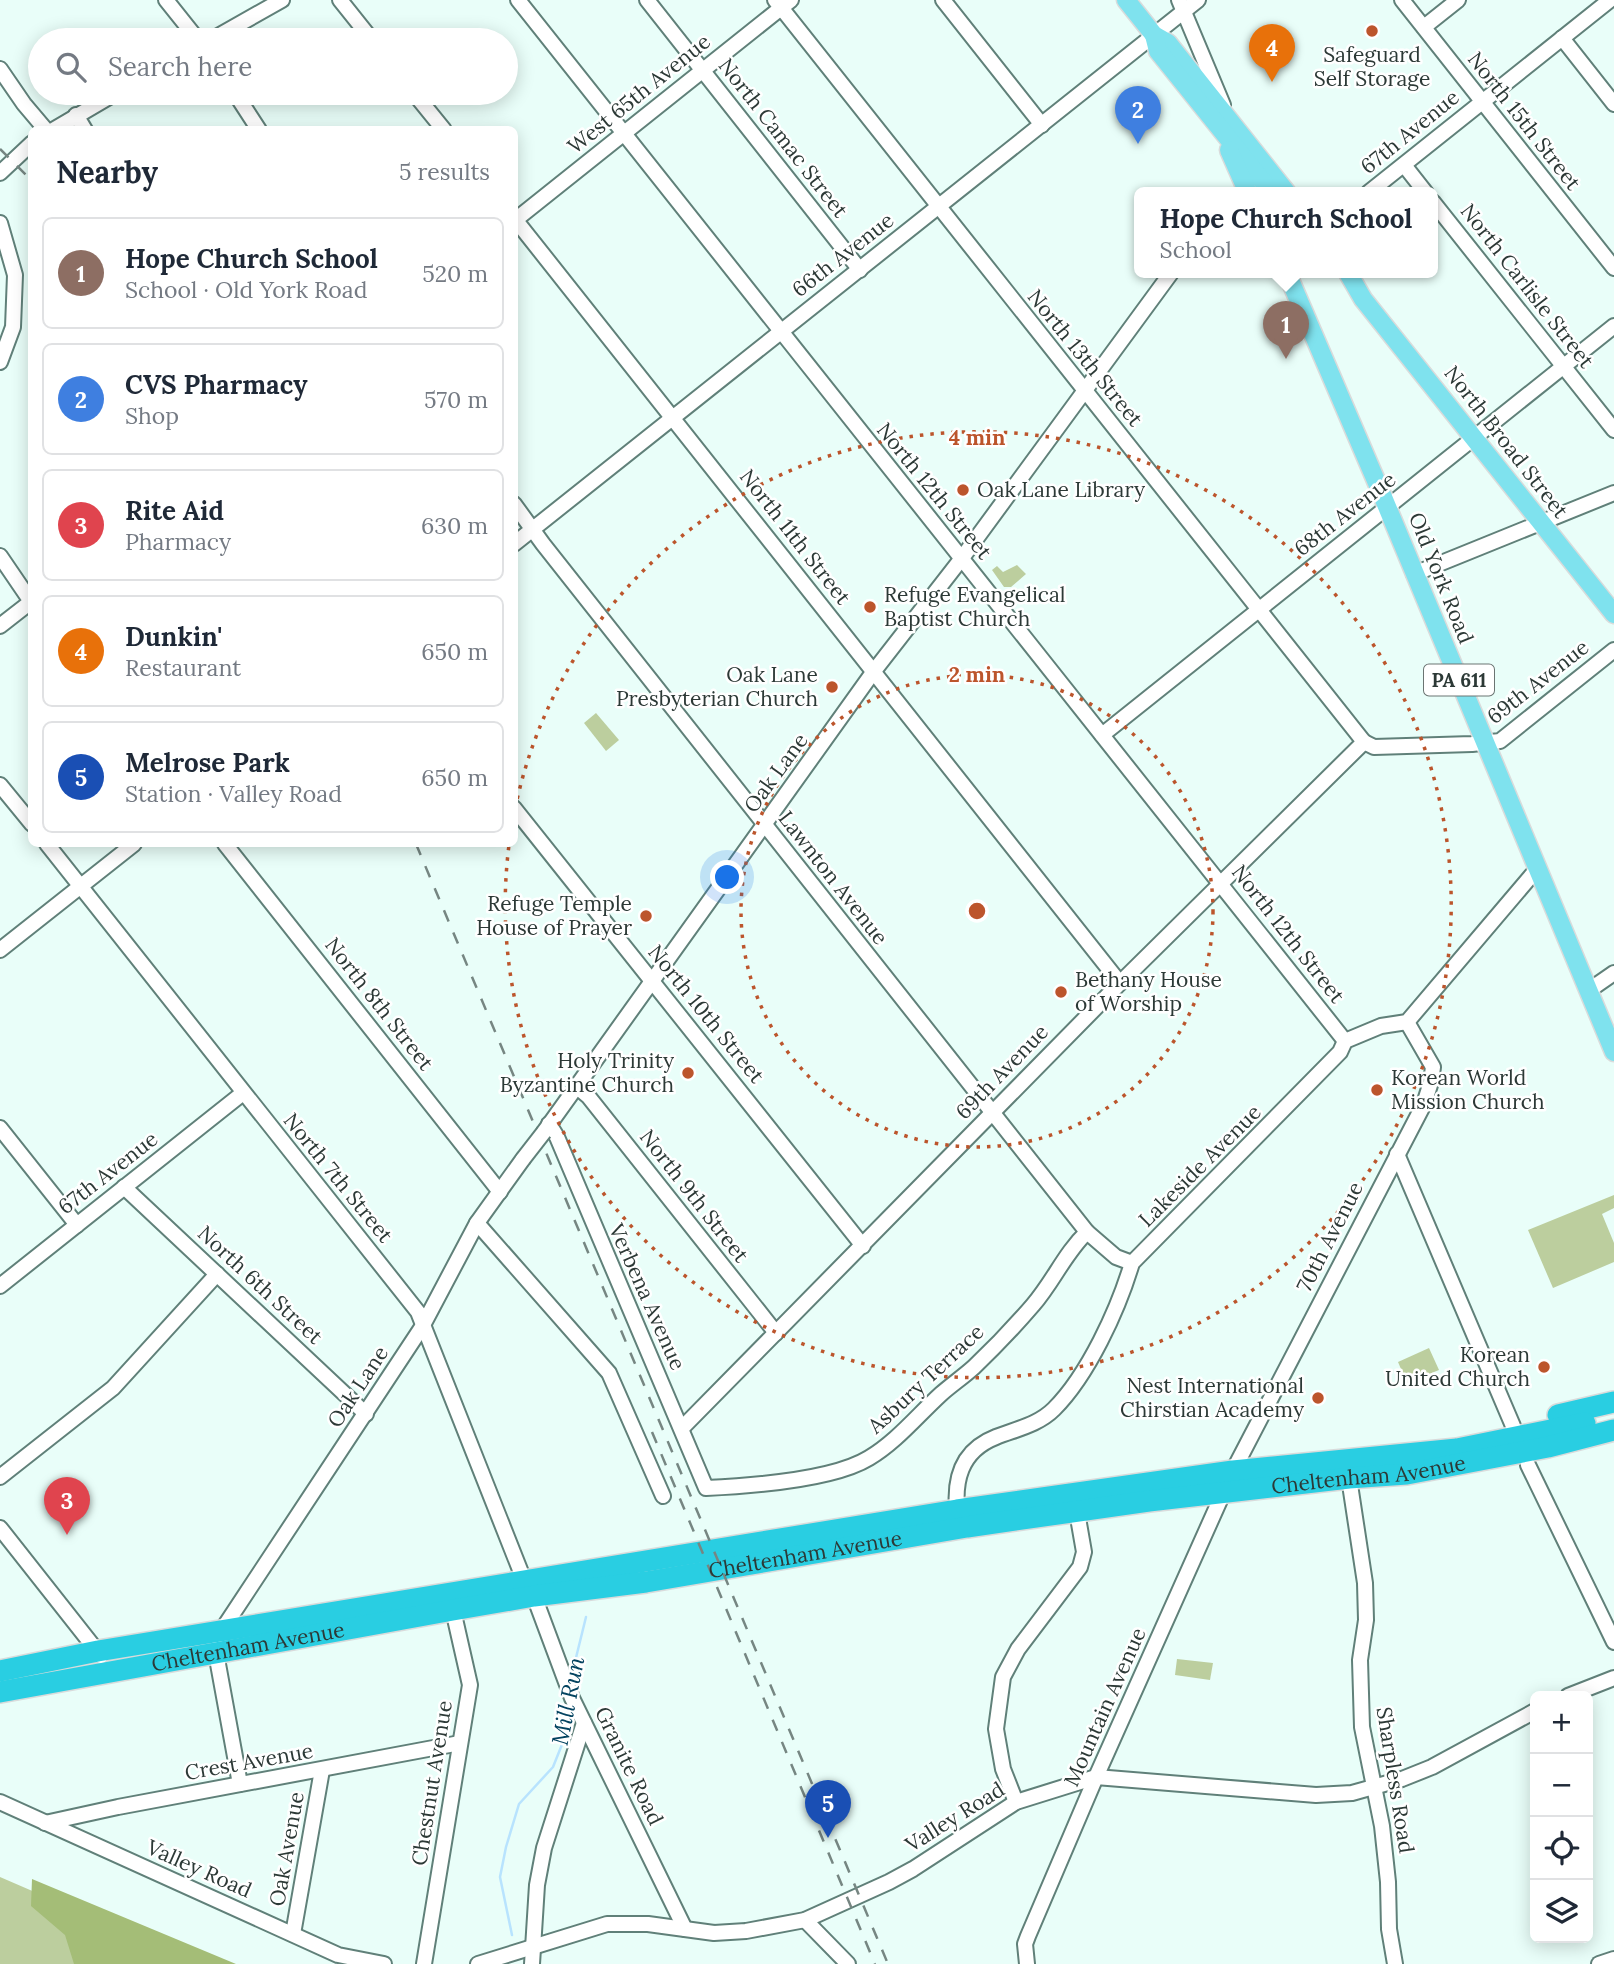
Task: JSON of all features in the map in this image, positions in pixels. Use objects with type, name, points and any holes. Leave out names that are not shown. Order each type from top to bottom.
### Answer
[{"type":"highway","points":[[1379,1455],[1614,1402]]},
{"type":"highway","name":"Cheltenham Avenue","points":[[0,1692],[110,1672],[218,1643],[529,1588],[958,1519],[1233,1471],[1457,1449],[1520,1438],[1614,1415]]},
{"type":"highway","name":"Cheltenham Avenue","points":[[958,1519],[1077,1512],[1224,1492],[1408,1474],[1536,1450],[1614,1430]]},
{"type":"highway","points":[[1408,1474],[1528,1465],[1614,1443]]},
{"type":"highway","name":"Cheltenham Avenue","points":[[0,1671],[97,1651],[218,1643],[453,1609],[529,1588]]},
{"type":"main road","points":[[1126,0],[1154,35],[1158,51],[1282,187]]},
{"type":"main road","points":[[1219,117],[1266,187]]},
{"type":"main road","points":[[1219,117],[1242,187]]},
{"type":"main road","points":[[1264,164],[1268,187]]},
{"type":"main road","name":"Old York Road","points":[[1291,278],[1614,1052]]},
{"type":"main road","name":"North Broad Street","points":[[1343,278],[1363,299],[1614,614]]},
{"type":"main road","name":"North Broad Street","points":[[1351,278],[1363,299]]},
{"type":"street","points":[[166,0],[188,28]]},
{"type":"street","points":[[232,28],[282,0]]},
{"type":"street","points":[[340,0],[362,28]]},
{"type":"street","name":"North 12th Street","points":[[518,0],[1345,1041]]},
{"type":"street","name":"North Camac Street","points":[[647,0],[860,270]]},
{"type":"street","points":[[943,0],[1042,125]]},
{"type":"street","name":"66th Avenue","points":[[518,541],[1154,35],[1181,6],[1198,0]]},
{"type":"street","name":"North 15th Street","points":[[1402,0],[1614,268]]},
{"type":"street","points":[[1424,27],[1458,0]]},
{"type":"street","name":"67th Avenue","points":[[1376,187],[1610,0]]},
{"type":"street","name":"West 65th Avenue","points":[[518,217],[782,3]]},
{"type":"street","name":"North 13th Street","points":[[782,3],[938,207],[1364,742]]},
{"type":"street","points":[[1181,6],[1219,117]]},
{"type":"street","points":[[1562,38],[1614,104]]},
{"type":"street","points":[[0,69],[43,126]]},
{"type":"street","points":[[59,126],[94,105]]},
{"type":"street","points":[[243,105],[256,126]]},
{"type":"street","points":[[424,105],[441,126]]},
{"type":"street","points":[[76,115],[83,126]]},
{"type":"street","points":[[0,173],[28,148]]},
{"type":"street","points":[[1404,165],[1421,187]]},
{"type":"street","name":"North Carlisle Street","points":[[1438,208],[1614,430]]},
{"type":"street","points":[[0,223],[15,275],[13,327],[0,362]]},
{"type":"street","name":"North 11th Street","points":[[518,223],[1120,983]]},
{"type":"street","name":"Oak Lane","points":[[218,1643],[422,1327],[477,1223],[874,671],[962,558],[1167,278]]},
{"type":"street","name":"68th Avenue","points":[[1102,735],[1614,326]]},
{"type":"street","points":[[1414,574],[1614,493]]},
{"type":"street","name":"Lawnton Avenue","points":[[518,509],[1087,1232],[1116,1257],[1132,1263]]},
{"type":"street","points":[[0,556],[28,598]]},
{"type":"street","points":[[0,626],[28,604]]},
{"type":"street","name":"69th Avenue","points":[[681,1428],[1120,983],[1364,742],[1374,747],[1500,741],[1614,650]]},
{"type":"street","points":[[0,785],[28,819]]},
{"type":"street","name":"North 10th Street","points":[[518,813],[863,1246]]},
{"type":"street","name":"North 7th Street","points":[[49,847],[418,1312],[529,1588]]},
{"type":"street","points":[[0,950],[130,847]]},
{"type":"street","name":"North 8th Street","points":[[227,847],[500,1192]]},
{"type":"street","points":[[1345,1041],[1381,1026],[1407,1022],[1537,870]]},
{"type":"street","points":[[1588,990],[1614,973]]},
{"type":"street","name":"70th Avenue","points":[[1233,1471],[1424,1104],[1433,1067],[1407,1022]]},
{"type":"street","name":"Lakeside Avenue","points":[[958,1519],[957,1483],[970,1456],[989,1440],[1036,1423],[1052,1411],[1073,1388],[1105,1331],[1125,1287],[1132,1263],[1340,1052],[1345,1041]]},
{"type":"street","name":"North 9th Street","points":[[576,1086],[588,1096],[776,1333]]},
{"type":"street","name":"67th Avenue","points":[[0,1286],[243,1093]]},
{"type":"street","points":[[0,1128],[77,1225]]},
{"type":"street","name":"Verbena Avenue","points":[[546,1128],[557,1137],[706,1488]]},
{"type":"street","points":[[1397,1154],[1513,1426]]},
{"type":"street","name":"North 6th Street","points":[[124,1187],[366,1414]]},
{"type":"street","points":[[477,1223],[609,1373],[663,1496]]},
{"type":"street","name":"Asbury Terrace","points":[[706,1488],[746,1486],[812,1476],[851,1466],[869,1458],[900,1434],[942,1393],[974,1367],[1035,1303],[1074,1244],[1087,1232]]},
{"type":"street","points":[[0,1477],[113,1388],[217,1274]]},
{"type":"street","points":[[1528,1465],[1614,1642]]},
{"type":"street","name":"Mountain Avenue","points":[[1027,1964],[1025,1944],[1096,1777],[1233,1471]]},
{"type":"street","name":"Sharpless Road","points":[[1349,1478],[1366,1583],[1366,1620],[1360,1660],[1362,1727],[1383,1838],[1389,1929],[1395,1964]]},
{"type":"street","points":[[1016,1802],[1003,1769],[996,1729],[1003,1677],[1018,1648],[1080,1567],[1084,1552],[1077,1512]]},
{"type":"street","points":[[0,1528],[97,1651],[110,1672]]},
{"type":"street","name":"Granite Road","points":[[529,1588],[572,1698],[685,1929]]},
{"type":"street","name":"Chestnut Avenue","points":[[424,1964],[470,1685],[453,1609]]},
{"type":"street","points":[[218,1643],[240,1784]]},
{"type":"street","points":[[1581,1691],[1614,1678]]},
{"type":"street","name":"Valley Road","points":[[478,1964],[607,1924],[648,1924],[714,1933],[746,1931],[805,1920],[889,1882],[1016,1802],[1096,1777],[1316,1795],[1352,1793],[1402,1779],[1432,1767],[1530,1714]]},
{"type":"street","points":[[532,1964],[537,1885],[544,1848],[584,1723]]},
{"type":"street","name":"Crest Avenue","points":[[45,1823],[460,1743]]},
{"type":"street","name":"Oak Avenue","points":[[293,1934],[322,1770]]},
{"type":"street","name":"Valley Road","points":[[0,1802],[338,1955],[384,1964]]},
{"type":"street","points":[[805,1920],[848,1964]]},
{"type":"street","points":[[1599,1964],[1614,1959]]},
{"type":"green space","points":[[1017,565],[1026,574],[1011,587],[1004,587],[992,570],[997,566],[1003,572]]},
{"type":"green space","points":[[596,713],[619,740],[606,751],[584,723]]},
{"type":"green space","points":[[1614,1195],[1614,1208],[1602,1214],[1614,1243],[1614,1262],[1553,1288],[1528,1230]]},
{"type":"green space","points":[[1429,1348],[1439,1370],[1407,1383],[1398,1362]]},
{"type":"green space","points":[[1177,1659],[1213,1663],[1210,1680],[1175,1675]]},
{"type":"green space","points":[[0,1877],[201,1964],[0,1964]]},
{"type":"green space","points":[[32,1879],[236,1964],[74,1964],[65,1935],[31,1906]]},
{"type":"waterway","name":"Mill Run","points":[[571,1678],[586,1617]]},
{"type":"waterway","name":"Mill Run","points":[[512,1935],[500,1877],[506,1847],[519,1804],[553,1767],[565,1737],[567,1698]]},
{"type":"railway","points":[[0,149],[28,177]]},
{"type":"railway","points":[[417,847],[888,1964]]},
{"type":"railway","points":[[652,1432],[875,1964]]},
{"type":"place","name":"Safeguard Self Storage","points":[[1372,31]]},
{"type":"place","name":"Dunkin'","points":[[1272,82]]},
{"type":"place","name":"CVS Pharmacy","points":[[1138,144]]},
{"type":"place","name":"Hope Church School","points":[[1286,359]]},
{"type":"place","name":"Oak Lane Library","points":[[963,490]]},
{"type":"place","name":"Refuge Evangelical Baptist Church","points":[[870,607]]},
{"type":"place","name":"Oak Lane Presbyterian Church","points":[[832,687]]},
{"type":"place","name":"Refuge Temple House of Prayer","points":[[646,916]]},
{"type":"place","name":"Bethany House of Worship","points":[[1061,992]]},
{"type":"place","name":"Holy Trinity Byzantine Church","points":[[688,1073]]},
{"type":"place","name":"Korean World Mission Church","points":[[1377,1090]]},
{"type":"place","name":"Korean United Church","points":[[1544,1367]]},
{"type":"place","name":"Nest International Chirstian Academy","points":[[1318,1398]]},
{"type":"place","name":"Rite Aid","points":[[67,1535]]},
{"type":"place","name":"Melrose Park","points":[[828,1838]]}]
